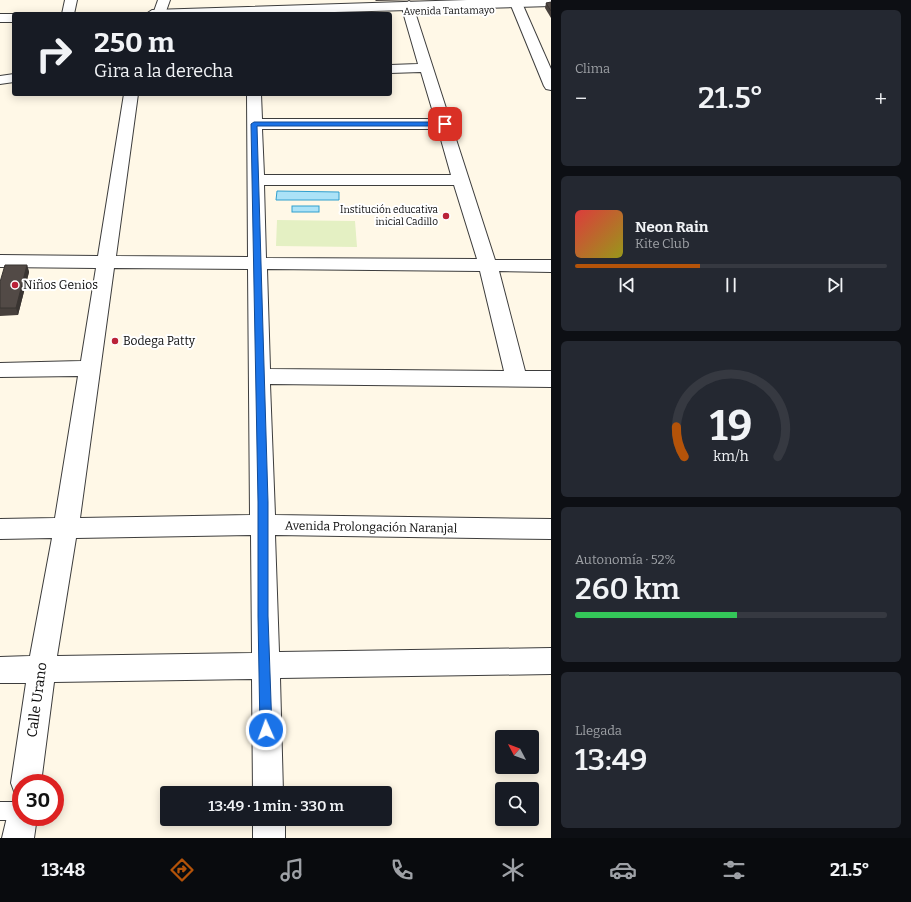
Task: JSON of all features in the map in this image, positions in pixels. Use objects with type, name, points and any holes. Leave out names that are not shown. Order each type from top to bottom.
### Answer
[{"type":"street","points":[[68,12],[71,0]]},
{"type":"street","points":[[160,12],[164,0]]},
{"type":"street","name":"Avenida Tantamayo","points":[[367,12],[448,2],[551,9]]},
{"type":"street","name":"Avenida Tantamayo","points":[[253,12],[517,6],[551,2]]},
{"type":"street","points":[[517,6],[546,60],[551,86]]},
{"type":"street","points":[[409,8],[488,266],[517,379]]},
{"type":"street","points":[[0,18],[12,18]]},
{"type":"street","points":[[0,24],[12,24]]},
{"type":"street","points":[[392,69],[427,68]]},
{"type":"street","points":[[0,80],[12,78]]},
{"type":"street","name":"Calle Urano","points":[[27,774],[49,617],[66,528],[131,96]]},
{"type":"street","points":[[254,96],[263,525],[264,666],[268,786]]},
{"type":"street","points":[[254,124],[445,124]]},
{"type":"street","points":[[256,180],[462,180]]},
{"type":"street","points":[[0,261],[551,266]]},
{"type":"street","points":[[0,370],[91,368]]},
{"type":"street","points":[[260,376],[551,379]]},
{"type":"street","name":"Avenida Prolongación Naranjal","points":[[0,529],[263,525],[551,529]]},
{"type":"street","points":[[0,670],[551,662]]},
{"type":"street","points":[[18,838],[20,826]]},
{"type":"street","points":[[269,826],[269,838]]},
{"type":"lane","points":[[0,811],[12,811]]},
{"type":"green space","points":[[277,220],[355,221],[357,247],[276,246]]},
{"type":"water","points":[[277,191],[339,192],[339,200],[276,200]]},
{"type":"water","points":[[292,206],[319,206],[319,212],[292,212]]},
{"type":"building","points":[[551,2],[551,11],[546,3]]},
{"type":"building","name":"Niños Genios","points":[[5,265],[27,265],[16,308],[0,308],[0,282]]},
{"type":"place","name":"Institución educativa inicial Cadillo","points":[[446,216]]},
{"type":"place","name":"Niños Genios","points":[[15,285]]},
{"type":"place","name":"Bodega Patty","points":[[115,341]]},
{"type":"route","points":[[266,730],[263,616],[263,502],[254,124],[445,124]]}]
